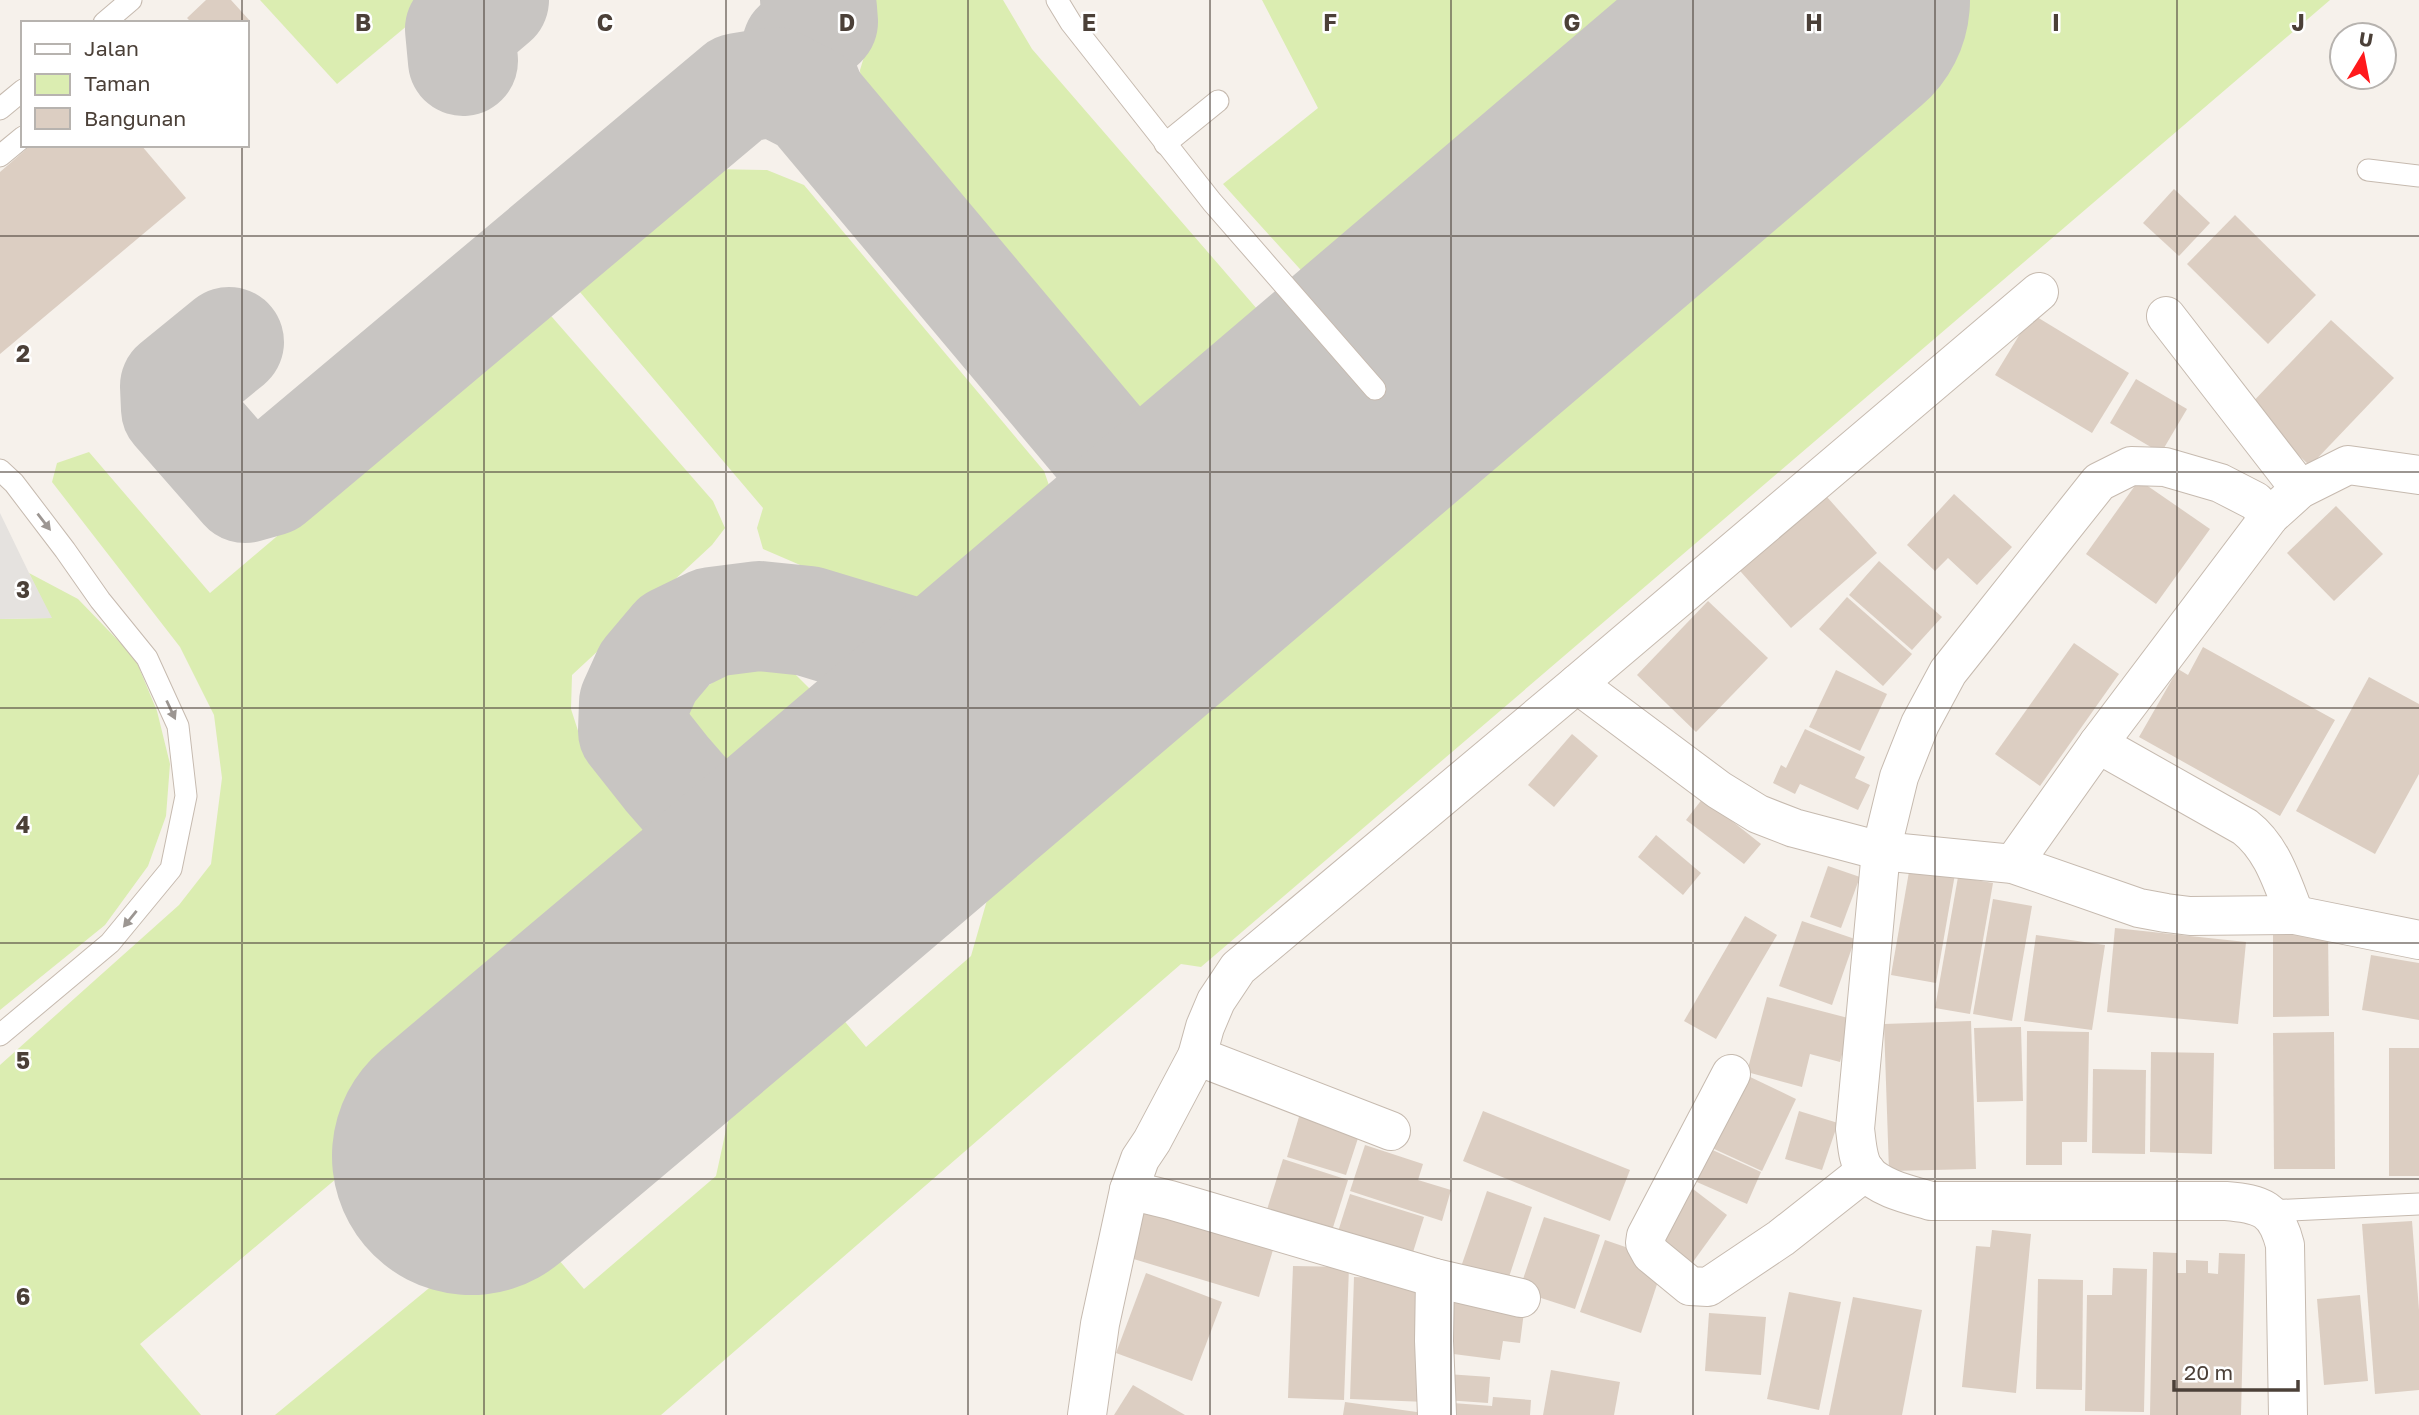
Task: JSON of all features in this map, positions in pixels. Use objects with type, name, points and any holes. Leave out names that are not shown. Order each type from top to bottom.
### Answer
[{"type":"street","points":[[1087,1415],[1100,1324],[1129,1191],[1140,1159],[1197,1056],[1216,1001],[1238,968],[2039,292]]},
{"type":"street","points":[[2166,316],[2300,489]]},
{"type":"street","points":[[2013,864],[2098,744],[2270,516],[2300,489],[2348,465],[2419,475]]},
{"type":"street","points":[[2270,516],[2255,501],[2220,484],[2165,467],[2131,466],[2099,482],[1948,673],[1920,724],[1899,777],[1881,851],[1855,1129],[1858,1153],[1866,1171],[1905,1194],[1931,1201],[2226,1201],[2251,1203],[2269,1211],[2280,1227],[2286,1245],[2288,1415]]},
{"type":"street","points":[[1577,684],[1719,790],[1758,814],[1794,828],[1881,851],[2013,864],[2139,908],[2166,913],[2190,916],[2295,915],[2419,940]]},
{"type":"street","points":[[2098,744],[2255,835],[2265,845],[2295,915]]},
{"type":"street","points":[[1197,1056],[1391,1131]]},
{"type":"street","points":[[1731,1074],[1646,1236],[1645,1243],[1651,1254],[1690,1286],[1708,1287],[1781,1238],[1866,1171]]},
{"type":"street","points":[[1129,1191],[1170,1200],[1435,1278],[1521,1298]]},
{"type":"street","points":[[1435,1278],[1437,1415]]},
{"type":"lane","points":[[106,21],[131,0]]},
{"type":"lane","points":[[1057,0],[1071,23],[1212,202],[1376,389]]},
{"type":"lane","points":[[0,109],[21,92]]},
{"type":"lane","points":[[1166,144],[1218,101]]},
{"type":"lane","points":[[0,156],[21,139]]},
{"type":"lane","points":[[2368,170],[2419,176]]},
{"type":"lane","points":[[0,470],[14,483],[100,600],[147,658],[178,726],[186,796],[171,869],[110,943],[0,1035]]},
{"type":"lane","points":[[2269,1211],[2419,1204]]},
{"type":"green space","points":[[260,0],[438,0],[337,84]]},
{"type":"green space","points":[[842,0],[1003,0],[1032,49],[1277,332],[1279,363],[1273,383],[1208,439],[1172,443],[1138,435],[1109,419],[877,141],[862,110],[860,70],[871,34]]},
{"type":"green space","points":[[1262,0],[1719,0],[1375,294],[1341,297],[1318,289],[1223,184],[1318,108]]},
{"type":"green space","points":[[1941,0],[2330,0],[1201,967],[1181,964],[661,1415],[275,1415],[519,1214],[584,1289],[716,1176],[753,1006],[802,970],[866,1047],[971,956],[1020,785]]},
{"type":"green space","points":[[712,169],[767,170],[804,185],[1044,471],[1057,508],[1055,546],[1044,578],[992,623],[879,599],[763,549],[757,528],[763,508],[574,285]]},
{"type":"green space","points":[[545,309],[713,501],[725,528],[712,545],[572,675],[571,709],[581,740],[692,879],[140,1344],[201,1415],[0,1415],[0,1065],[179,905],[211,864],[222,778],[214,715],[180,647],[52,482],[57,463],[89,452],[210,593]]},
{"type":"green space","points":[[29,573],[78,599],[135,658],[157,711],[170,764],[166,816],[148,866],[105,925],[0,1010],[0,619],[51,618]]},
{"type":"green space","points":[[759,667],[795,674],[819,698],[824,725],[817,746],[757,795],[736,786],[702,758],[692,741],[688,724],[691,706],[704,689],[727,674]]},
{"type":"shaded area","points":[[0,513],[29,573],[52,618],[0,619]]},
{"type":"building","points":[[206,0],[231,0],[250,21],[248,24],[248,21],[190,21],[187,18]]},
{"type":"building","points":[[29,147],[143,147],[186,198],[0,354],[0,172]]},
{"type":"building","points":[[2174,189],[2210,223],[2179,256],[2143,223]]},
{"type":"building","points":[[2235,215],[2316,295],[2268,344],[2187,264]]},
{"type":"building","points":[[2032,314],[2129,373],[2092,433],[1995,375]]},
{"type":"building","points":[[2331,320],[2394,378],[2310,466],[2248,407]]},
{"type":"building","points":[[2136,379],[2187,409],[2161,453],[2110,423]]},
{"type":"building","points":[[2139,480],[2210,529],[2156,604],[2086,554]]},
{"type":"building","points":[[1819,488],[1877,553],[1791,628],[1733,563]]},
{"type":"building","points":[[1954,494],[2012,547],[1977,585],[1948,558],[1935,571],[1907,545]]},
{"type":"building","points":[[2336,506],[2383,554],[2334,601],[2287,553]]},
{"type":"building","points":[[1879,561],[1942,617],[1912,650],[1849,595]]},
{"type":"building","points":[[1847,597],[1912,654],[1883,686],[1819,629]]},
{"type":"building","points":[[1708,601],[1768,658],[1696,732],[1637,675]]},
{"type":"building","points":[[2074,643],[2119,674],[2040,786],[1995,754]]},
{"type":"building","points":[[2203,647],[2335,720],[2280,816],[2139,737],[2178,669],[2188,675]]},
{"type":"building","points":[[1836,670],[1887,694],[1860,751],[1809,727]]},
{"type":"building","points":[[2369,677],[2419,704],[2419,774],[2375,854],[2296,811]]},
{"type":"building","points":[[1805,729],[1865,757],[1855,778],[1870,785],[1858,810],[1800,784],[1795,794],[1773,783],[1781,765],[1786,768]]},
{"type":"building","points":[[1572,734],[1598,756],[1554,807],[1528,785]]},
{"type":"building","points":[[1703,798],[1761,844],[1744,864],[1686,820]]},
{"type":"building","points":[[1656,835],[1701,873],[1683,895],[1638,857]]},
{"type":"building","points":[[1828,866],[1860,877],[1841,928],[1810,917]]},
{"type":"building","points":[[1910,866],[1955,874],[1936,983],[1891,975]]},
{"type":"building","points":[[1958,877],[1993,883],[1970,1014],[1935,1008]]},
{"type":"building","points":[[1993,899],[2032,906],[2012,1021],[1973,1014]]},
{"type":"building","points":[[1745,916],[1777,935],[1716,1039],[1684,1021]]},
{"type":"building","points":[[1802,921],[1855,939],[1832,1005],[1779,986]]},
{"type":"building","points":[[2115,928],[2246,942],[2238,1024],[2107,1012]]},
{"type":"building","points":[[2273,931],[2328,931],[2329,1016],[2273,1017]]},
{"type":"building","points":[[2036,935],[2105,945],[2092,1030],[2024,1021]]},
{"type":"building","points":[[2371,955],[2419,963],[2419,1020],[2362,1010]]},
{"type":"building","points":[[1767,997],[1852,1019],[1840,1062],[1810,1054],[1802,1087],[1747,1072]]},
{"type":"building","points":[[1971,1021],[1976,1169],[1889,1171],[1884,1024]]},
{"type":"building","points":[[2021,1027],[2023,1101],[1977,1102],[1974,1028]]},
{"type":"building","points":[[2027,1031],[2089,1032],[2087,1142],[2062,1142],[2062,1165],[2026,1165]]},
{"type":"building","points":[[2334,1032],[2335,1169],[2274,1169],[2273,1033]]},
{"type":"building","points":[[2389,1048],[2419,1048],[2419,1176],[2389,1176]]},
{"type":"building","points":[[2151,1052],[2214,1053],[2212,1154],[2150,1152]]},
{"type":"building","points":[[2093,1069],[2146,1070],[2145,1154],[2092,1153]]},
{"type":"building","points":[[1746,1075],[1796,1099],[1762,1171],[1712,1148]]},
{"type":"building","points":[[1301,1110],[1361,1129],[1346,1175],[1287,1157]]},
{"type":"building","points":[[1483,1111],[1630,1170],[1610,1221],[1463,1161]]},
{"type":"building","points":[[1799,1111],[1838,1123],[1822,1170],[1785,1159]]},
{"type":"building","points":[[1365,1145],[1423,1164],[1418,1180],[1451,1190],[1442,1221],[1350,1191]]},
{"type":"building","points":[[1706,1147],[1761,1172],[1747,1204],[1690,1179]]},
{"type":"building","points":[[1283,1159],[1348,1180],[1329,1240],[1264,1219]]},
{"type":"building","points":[[1693,1189],[1727,1215],[1690,1266],[1655,1240]]},
{"type":"building","points":[[1487,1191],[1532,1207],[1508,1280],[1462,1264]]},
{"type":"building","points":[[1350,1194],[1424,1217],[1409,1265],[1335,1241]]},
{"type":"building","points":[[1143,1203],[1275,1243],[1259,1297],[1127,1257]]},
{"type":"building","points":[[1544,1217],[1600,1235],[1575,1309],[1519,1291]]},
{"type":"building","points":[[2412,1221],[2419,1310],[2419,1390],[2375,1394],[2362,1224]]},
{"type":"building","points":[[1992,1230],[2031,1234],[2016,1393],[1962,1387],[1976,1246],[1990,1247]]},
{"type":"building","points":[[1605,1240],[1643,1253],[1661,1272],[1641,1333],[1580,1312]]},
{"type":"building","points":[[2153,1252],[2177,1253],[2177,1273],[2186,1273],[2186,1260],[2208,1261],[2208,1273],[2218,1274],[2219,1253],[2245,1254],[2241,1415],[2150,1415]]},
{"type":"building","points":[[1293,1266],[1349,1267],[1344,1400],[1288,1398]]},
{"type":"building","points":[[2113,1268],[2147,1269],[2144,1412],[2085,1411],[2087,1295],[2112,1295]]},
{"type":"building","points":[[1146,1273],[1222,1302],[1192,1381],[1116,1353]]},
{"type":"building","points":[[1354,1277],[1431,1280],[1427,1402],[1350,1399]]},
{"type":"building","points":[[2038,1279],[2083,1280],[2082,1390],[2036,1389]]},
{"type":"building","points":[[1789,1292],[1841,1302],[1819,1410],[1767,1399]]},
{"type":"building","points":[[1445,1294],[1525,1304],[1520,1343],[1503,1341],[1500,1360],[1438,1352]]},
{"type":"building","points":[[2360,1295],[2368,1381],[2324,1385],[2317,1299]]},
{"type":"building","points":[[1853,1297],[1922,1310],[1902,1415],[1829,1415]]},
{"type":"building","points":[[1709,1313],[1766,1317],[1761,1375],[1705,1371]]},
{"type":"building","points":[[1551,1370],[1620,1382],[1614,1415],[1543,1415]]},
{"type":"building","points":[[1447,1374],[1490,1377],[1488,1403],[1445,1400]]},
{"type":"building","points":[[1133,1385],[1185,1415],[1114,1415]]},
{"type":"building","points":[[1493,1397],[1531,1400],[1530,1415],[1452,1415],[1453,1403],[1492,1406]]},
{"type":"building","points":[[1345,1402],[1424,1413],[1424,1415],[1343,1415]]},
{"type":"taxiway","points":[[463,61],[460,29],[494,0]]},
{"type":"taxiway","points":[[812,101],[798,67],[797,46],[823,22],[822,9],[815,0]]},
{"type":"taxiway","points":[[229,342],[175,386],[176,409],[245,488],[270,481],[738,88],[775,82],[812,101],[1142,494]]},
{"type":"taxiway","points":[[1116,609],[1135,580],[1144,556],[1146,525],[1142,494],[1177,504],[1244,501]]},
{"type":"taxiway","points":[[776,899],[633,731],[634,703],[648,672],[675,640],[712,622],[759,616],[808,621],[1026,687]]},
{"type":"runway","points":[[471,1156],[1831,0]]}]
